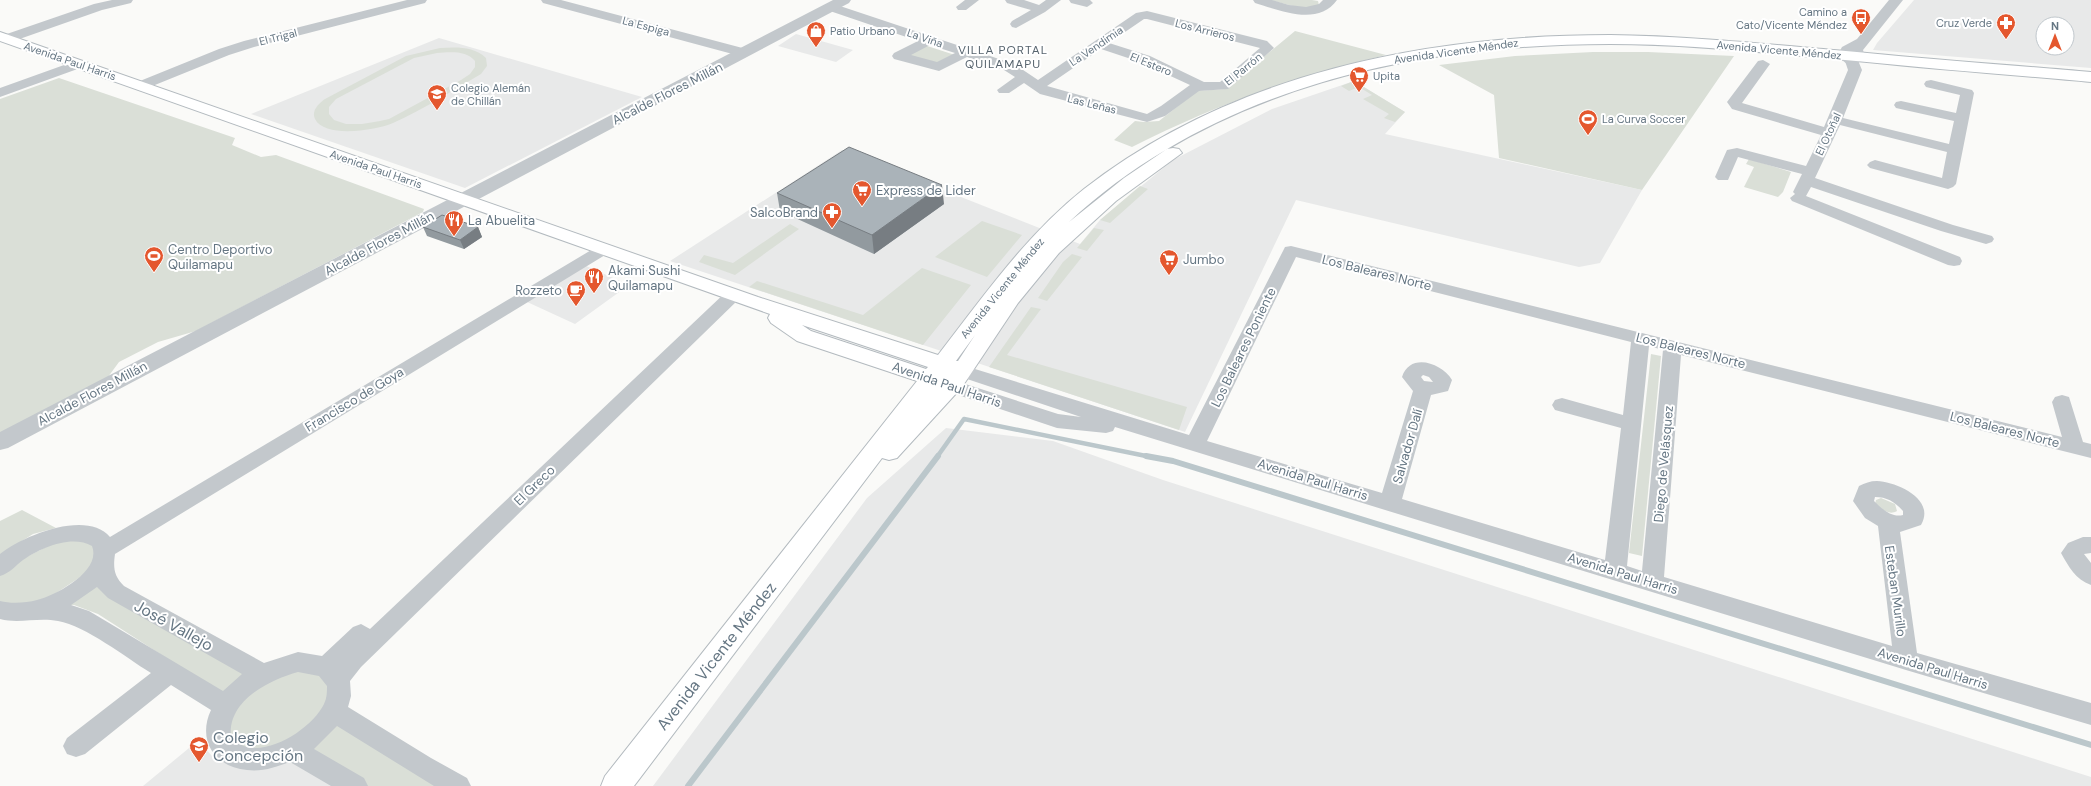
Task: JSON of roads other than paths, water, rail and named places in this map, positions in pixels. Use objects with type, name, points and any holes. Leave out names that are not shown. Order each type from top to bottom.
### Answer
[{"type":"main road","name":"Avenida Paul Harris","points":[[3,37],[735,296],[946,375]]},
{"type":"main road","name":"Avenida Vicente Méndez","points":[[616,786],[817,526],[922,418],[946,375],[1034,245],[1092,190],[1134,159],[1179,133],[1222,112],[1314,78],[1390,60],[1473,47],[1520,42],[1597,39],[1677,42],[2091,82]]},
{"type":"main road","name":"Avenida Vicente Méndez","points":[[946,375],[1040,264],[1082,221],[1126,185],[1190,143],[1245,115],[1297,94],[1368,72],[1426,60],[1481,52],[1575,46],[1684,48],[1851,58],[2091,77]]},
{"type":"street","points":[[3,37],[98,7],[127,0]]},
{"type":"street","name":"El Trigal","points":[[140,86],[249,44],[421,0]]},
{"type":"street","name":"La Espiga","points":[[552,0],[745,53]]},
{"type":"street","points":[[962,7],[974,0]]},
{"type":"street","points":[[1011,0],[1041,9]]},
{"type":"street","points":[[1016,24],[1055,0]]},
{"type":"street","points":[[1259,0],[1297,10],[1322,7]]},
{"type":"street","points":[[1851,58],[1896,0]]},
{"type":"street","name":"Alcalde Flores Millán","points":[[0,442],[462,199],[838,4]]},
{"type":"street","name":"La Viña","points":[[838,4],[929,40],[1009,67],[1038,86]]},
{"type":"street","name":"Los Arrieros","points":[[1148,11],[1262,44]]},
{"type":"street","name":"La Vendimia","points":[[1038,86],[1148,11]]},
{"type":"street","points":[[929,40],[899,56],[938,67]]},
{"type":"street","name":"El Estero","points":[[1099,44],[1145,60],[1203,86]]},
{"type":"street","name":"El Parrón","points":[[1147,118],[1157,116],[1194,88],[1203,86],[1223,86],[1265,52],[1268,48],[1262,44]]},
{"type":"street","points":[[927,79],[938,70],[938,67],[966,52]]},
{"type":"street","name":"El Otoñal","points":[[1851,58],[1855,70],[1835,120],[1797,202],[1954,261]]},
{"type":"street","points":[[0,93],[78,64]]},
{"type":"street","points":[[1763,64],[1734,102],[1737,106],[1829,133]]},
{"type":"street","points":[[1004,90],[1025,77]]},
{"type":"street","points":[[1875,165],[1948,184],[1968,93],[1931,84]]},
{"type":"street","name":"Las Leñas","points":[[1038,86],[1045,91],[1054,94],[1147,118]]},
{"type":"street","points":[[1901,105],[1962,119]]},
{"type":"street","points":[[1835,120],[1956,150]]},
{"type":"street","points":[[1723,177],[1732,153],[1737,152],[1809,176],[1947,228],[1986,239]]},
{"type":"street","name":"Francisco de Goya","points":[[102,551],[600,248]]},
{"type":"street","name":"Los Baleares Norte","points":[[1291,251],[1641,337],[2083,449]]},
{"type":"street","name":"Los Baleares Poniente","points":[[1195,444],[1291,251]]},
{"type":"street","name":"El Greco","points":[[332,672],[358,655],[735,296]]},
{"type":"street","points":[[1615,571],[1641,337]]},
{"type":"street","name":"Diego de Velásquez","points":[[1652,582],[1673,345]]},
{"type":"street","name":"Avenida Paul Harris","points":[[946,375],[1057,421],[1155,432],[1906,660],[2091,714]]},
{"type":"street","name":"Salvador Dalí","points":[[1390,503],[1423,388]]},
{"type":"street","points":[[2062,402],[2083,449]]},
{"type":"street","points":[[1562,406],[1632,424]]},
{"type":"street","name":"Esteban Murillo","points":[[1888,522],[1906,660]]},
{"type":"street","points":[[0,567],[19,552],[42,540],[66,534],[86,534],[102,551],[93,577],[77,591],[57,602],[36,610]]},
{"type":"street","points":[[2091,545],[2079,546],[2074,549],[2072,553],[2079,566],[2091,576]]},
{"type":"street","name":"José Vallejo","points":[[102,551],[105,580],[116,592],[263,674]]},
{"type":"street","points":[[2,612],[12,613],[36,610],[62,612],[81,618],[226,706]]},
{"type":"street","points":[[298,662],[314,662],[332,672],[340,693],[334,711],[317,732],[291,750],[269,758],[247,759],[230,754],[221,746],[217,734],[219,721],[226,706],[242,688],[263,674],[280,666],[298,662]]},
{"type":"street","points":[[76,746],[169,672]]},
{"type":"street","points":[[334,711],[422,766],[458,786]]},
{"type":"street","points":[[291,750],[355,786]]},
{"type":"waterway","points":[[937,457],[964,419],[1147,456]]},
{"type":"waterway","points":[[688,786],[938,456]]},
{"type":"waterway","points":[[1147,456],[1173,461],[2091,745]]},
{"type":"waterway","points":[[1147,456],[1151,457]]},
{"type":"place","name":"Camino a Cato/Vicente Méndez","points":[[1861,35]]},
{"type":"place","name":"Cruz Verde","points":[[2006,40]]},
{"type":"place","name":"Patio Urbano","points":[[816,48]]},
{"type":"place","name":"Upita","points":[[1359,93]]},
{"type":"place","name":"Colegio Alemán de Chillán","points":[[437,111]]},
{"type":"place","name":"La Curva Soccer","points":[[1588,136]]},
{"type":"place","name":"Express de Lider","points":[[862,207]]},
{"type":"place","name":"SalcoBrand","points":[[832,229]]},
{"type":"place","name":"La Abuelita","points":[[454,237]]},
{"type":"place","name":"Centro Deportivo Quilamapu","points":[[154,273]]},
{"type":"place","name":"Jumbo","points":[[1169,276]]},
{"type":"place","name":"Akami Sushi Quilamapu","points":[[594,294]]},
{"type":"place","name":"Rozzeto","points":[[576,307]]},
{"type":"place","name":"Colegio Concepción","points":[[199,763]]},
{"type":"district","name":"VILLA PORTAL QUILAMAPU","points":[[1003,57]]}]
